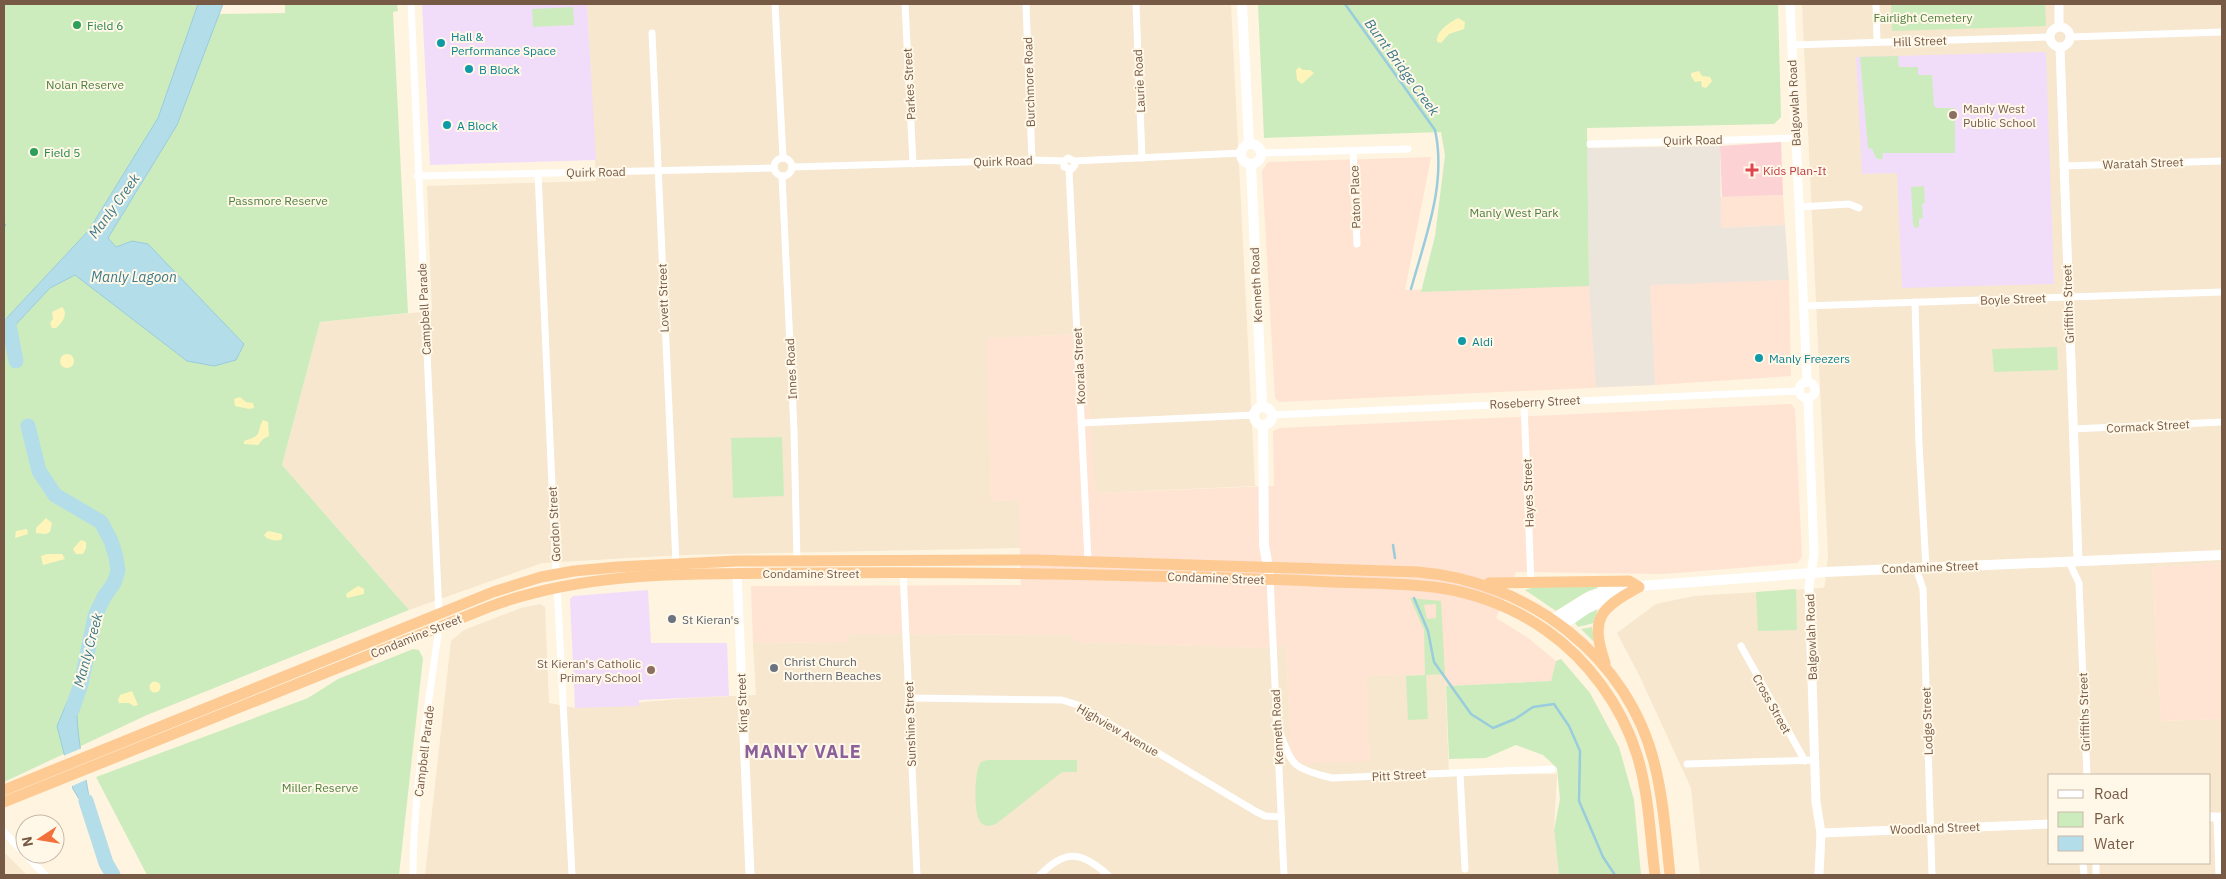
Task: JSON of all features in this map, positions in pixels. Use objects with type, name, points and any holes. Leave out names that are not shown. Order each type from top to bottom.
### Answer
[{"type":"highway","name":"Condamine Street","points":[[98,758],[493,592],[556,574],[617,567],[737,561],[1088,561],[1406,571],[1442,574],[1480,583]]},
{"type":"highway","name":"King Street","points":[[737,561],[737,573]]},
{"type":"highway","name":"Condamine Street","points":[[4,790],[62,772],[512,598],[557,586],[607,579],[737,573],[1072,573],[1391,584],[1440,588],[1479,597],[1514,612],[1549,632],[1557,623]]},
{"type":"highway","name":"Gordon Street","points":[[556,574],[557,586]]},
{"type":"highway","points":[[1480,583],[1629,581],[1639,587]]},
{"type":"highway","points":[[1480,583],[1517,598],[1557,623],[1594,654],[1608,670],[1636,716],[1655,764],[1670,875]]},
{"type":"highway","points":[[1608,670],[1598,634],[1600,620],[1614,600],[1639,587]]},
{"type":"highway","points":[[439,614],[439,627]]},
{"type":"highway","points":[[1549,632],[1582,662],[1596,679],[1620,716],[1632,743],[1645,790],[1655,875]]},
{"type":"highway","name":"Condamine Street","points":[[4,802],[62,772]]},
{"type":"main road","points":[[1242,4],[1249,144]]},
{"type":"main road","points":[[1249,144],[1257,146],[1261,153],[1259,160],[1251,164],[1243,160],[1241,153],[1244,146],[1249,144]]},
{"type":"main road","name":"Kenneth Road","points":[[1251,164],[1262,406]]},
{"type":"main road","points":[[1262,406],[1270,409],[1272,415],[1270,421],[1263,425],[1256,422],[1254,415],[1256,409],[1262,406]]},
{"type":"main road","points":[[1263,425],[1264,545],[1270,579]]},
{"type":"main road","name":"Condamine Street","points":[[1557,623],[1616,594],[1639,587],[1812,573],[1921,567],[2222,555]]},
{"type":"street","name":"Campbell Parade","points":[[410,4],[439,614]]},
{"type":"street","points":[[775,4],[783,158]]},
{"type":"street","name":"Parkes Street","points":[[905,4],[913,164]]},
{"type":"street","name":"Burchmore Road","points":[[1026,4],[1032,160]]},
{"type":"street","name":"Laurie Road","points":[[1136,4],[1142,158]]},
{"type":"street","name":"Balgowlah Road","points":[[1790,4],[1807,382]]},
{"type":"street","points":[[1876,4],[1877,42]]},
{"type":"street","points":[[2059,4],[2059,27]]},
{"type":"street","points":[[2059,27],[2068,31],[2070,37],[2068,43],[2060,47],[2054,45],[2049,37],[2054,29],[2059,27]]},
{"type":"street","points":[[2070,37],[2222,32]]},
{"type":"street","name":"Lovett Street","points":[[652,33],[676,563]]},
{"type":"street","name":"Hill Street","points":[[1792,46],[2049,37]]},
{"type":"street","name":"Griffiths Street","points":[[2060,47],[2073,430],[2074,561],[2079,583],[2087,774]]},
{"type":"street","name":"Quirk Road","points":[[1590,144],[1796,138]]},
{"type":"street","points":[[1261,153],[1408,149]]},
{"type":"street","name":"Paton Place","points":[[1353,150],[1357,244]]},
{"type":"street","points":[[1074,161],[1074,166],[1069,170],[1064,167],[1064,162],[1068,158],[1074,161],[1241,153]]},
{"type":"street","points":[[783,158],[789,161],[792,167],[790,172],[782,176],[776,173],[774,168],[776,162],[783,158]]},
{"type":"street","name":"Quirk Road","points":[[792,167],[1032,160],[1064,162]]},
{"type":"street","name":"Waratah Street","points":[[2064,166],[2222,161]]},
{"type":"street","name":"Quirk Road","points":[[417,176],[774,168]]},
{"type":"street","name":"Koorala Street","points":[[1069,170],[1088,561]]},
{"type":"street","name":"Gordon Street","points":[[538,174],[556,574]]},
{"type":"street","name":"Innes Road","points":[[782,176],[794,430],[797,561]]},
{"type":"street","points":[[1800,207],[1849,204],[1859,208]]},
{"type":"street","name":"Boyle Street","points":[[1804,306],[2222,292]]},
{"type":"street","name":"Lodge Street","points":[[1915,302],[1921,567],[1932,875]]},
{"type":"street","points":[[1807,382],[1812,384],[1815,389],[1813,396],[1808,398],[1801,396],[1799,391],[1800,386],[1807,382]]},
{"type":"street","name":"Roseberry Street","points":[[1272,415],[1799,391]]},
{"type":"street","name":"Balgowlah Road","points":[[1808,398],[1814,554],[1809,587],[1816,802],[1821,833],[1819,875]]},
{"type":"street","name":"Hayes Street","points":[[1524,403],[1531,583]]},
{"type":"street","points":[[1082,423],[1254,415]]},
{"type":"street","name":"Cormack Street","points":[[2073,430],[2222,422]]},
{"type":"street","name":"Sunshine Street","points":[[903,572],[917,875]]},
{"type":"street","name":"King Street","points":[[737,573],[750,875]]},
{"type":"street","name":"Kenneth Road","points":[[1270,579],[1284,875]]},
{"type":"street","name":"Gordon Street","points":[[557,586],[572,875]]},
{"type":"street","name":"Campbell Parade","points":[[413,875],[413,853],[421,766],[439,627]]},
{"type":"street","name":"Cross Street","points":[[1740,646],[1805,761]]},
{"type":"street","name":"Highview Avenue","points":[[910,698],[1062,700],[1078,705],[1255,811],[1265,816],[1281,816]]},
{"type":"street","name":"Pitt Street","points":[[1276,723],[1289,759],[1299,768],[1332,778],[1552,769]]},
{"type":"street","points":[[1687,764],[1815,760]]},
{"type":"street","points":[[1460,773],[1465,869]]},
{"type":"street","points":[[2216,817],[2219,875]]},
{"type":"street","name":"Woodland Street","points":[[1821,833],[2048,824]]},
{"type":"street","points":[[4,832],[45,875]]},
{"type":"street","points":[[1040,875],[1056,861],[1072,855],[1092,860],[1108,875]]},
{"type":"shaded area","points":[[422,4],[587,4],[596,160],[430,165]]},
{"type":"shaded area","points":[[587,4],[1231,4],[1255,486],[1095,493],[1084,334],[987,338],[991,501],[1019,500],[1021,548],[682,555],[542,563],[409,610],[282,465],[320,322],[432,311],[427,186],[596,181]]},
{"type":"shaded area","points":[[1802,4],[2222,4],[2222,563],[2152,567],[2161,721],[2222,719],[2222,875],[1700,875],[1691,788],[1640,677],[1617,633],[1656,604],[1694,596],[1823,588],[1825,585],[1828,556]]},
{"type":"shaded area","name":"Manly West Public School","points":[[2046,52],[2054,284],[1902,288],[1897,173],[1862,174],[1856,57]]},
{"type":"shaded area","name":"Kids Plan-It","points":[[1781,142],[1783,195],[1722,197],[1720,146]]},
{"type":"shaded area","points":[[1720,146],[1721,228],[1785,225],[1789,280],[1650,285],[1655,385],[1596,387],[1589,286],[1587,148]]},
{"type":"shaded area","points":[[1431,157],[1405,290],[1789,280],[1791,376],[1655,385],[1279,402],[1275,398],[1262,171],[1268,162]]},
{"type":"shaded area","points":[[1783,195],[1785,225],[1721,228],[1720,197]]},
{"type":"shaded area","points":[[1084,334],[1096,493],[1274,486],[1273,431],[1280,428],[1791,404],[1795,409],[1802,557],[1797,563],[1664,574],[1516,572],[1496,618],[1527,637],[1556,661],[1551,681],[1446,686],[1445,674],[1367,676],[1370,761],[1297,764],[1291,756],[1286,645],[1261,648],[1077,642],[1071,635],[850,634],[845,642],[753,643],[751,586],[1021,585],[1019,500],[991,501],[986,338]]},
{"type":"shaded area","points":[[2222,563],[2222,719],[2161,721],[2152,567]]},
{"type":"shaded area","name":"St Kieran's Catholic Primary School","points":[[648,590],[651,643],[727,643],[729,696],[639,700],[639,706],[575,708],[570,599],[573,596]]},
{"type":"shaded area","points":[[540,604],[545,607],[549,703],[575,708],[691,698],[756,695],[753,643],[845,642],[850,634],[1071,635],[1078,642],[1261,648],[1286,645],[1291,756],[1370,761],[1366,676],[1445,674],[1449,775],[1557,774],[1554,830],[1559,875],[425,875],[451,641],[464,630],[521,608]]},
{"type":"shaded area","points":[[4,852],[27,875],[4,875]]},
{"type":"green space","name":"Nolan Reserve","points":[[4,4],[198,4],[158,118],[89,230],[4,321]]},
{"type":"green space","name":"Passmore Reserve","points":[[285,4],[397,4],[398,11],[393,12],[408,313],[320,322],[282,465],[409,610],[147,715],[4,782],[4,337],[50,288],[75,274],[187,361],[132,241],[116,247],[108,238],[177,125],[219,14],[285,13]]},
{"type":"green space","name":"Manly West Park","points":[[1258,4],[1778,4],[1781,117],[1774,124],[1587,128],[1589,286],[1421,292],[1435,236],[1445,155],[1441,132],[1264,138]]},
{"type":"green space","name":"Fairlight Cemetery","points":[[1891,4],[2045,4],[2046,26],[1892,31]]},
{"type":"green space","points":[[573,7],[574,25],[533,27],[532,9]]},
{"type":"green space","points":[[1898,56],[1899,67],[1918,67],[1918,75],[1932,75],[1934,106],[1937,108],[1955,108],[1955,153],[1883,153],[1882,160],[1876,158],[1872,149],[1868,148],[1860,57]]},
{"type":"green space","points":[[1924,186],[1925,203],[1922,204],[1923,218],[1919,219],[1919,227],[1915,228],[1913,224],[1911,187]]},
{"type":"green space","points":[[2057,347],[2058,370],[1994,372],[1992,349]]},
{"type":"green space","points":[[782,437],[784,496],[733,498],[731,438]]},
{"type":"green space","points":[[1597,586],[1597,589],[1583,594],[1556,611],[1525,590],[1535,587]]},
{"type":"green space","points":[[1796,589],[1797,630],[1758,631],[1756,592]]},
{"type":"green space","points":[[1410,598],[1441,601],[1445,674],[1426,675],[1428,719],[1408,720],[1406,676],[1425,675],[1424,630]],"holes":[[[1436,604],[1436,618],[1427,619],[1424,605]]]},
{"type":"green space","points":[[1598,608],[1594,623],[1578,627],[1575,623]]},
{"type":"green space","points":[[1592,627],[1594,640],[1593,641],[1581,629]]},
{"type":"green space","name":"Miller Reserve","points":[[413,649],[419,650],[423,658],[399,875],[147,875],[96,777],[308,698],[338,679]]},
{"type":"green space","points":[[1561,659],[1590,693],[1619,747],[1634,800],[1641,875],[1559,875],[1554,830],[1560,799],[1557,768],[1543,755],[1516,745],[1486,758],[1449,759],[1446,686],[1551,681],[1556,661]]},
{"type":"green space","points":[[987,760],[1077,760],[1077,772],[1062,772],[996,824],[986,826],[978,818],[975,792],[979,767],[981,762]]},
{"type":"sand","points":[[1458,18],[1465,22],[1464,29],[1449,34],[1441,43],[1437,42],[1441,31]]},
{"type":"sand","points":[[1299,67],[1314,73],[1302,84],[1297,80],[1296,70]]},
{"type":"sand","points":[[1699,71],[1702,76],[1710,77],[1712,81],[1706,88],[1702,87],[1701,81],[1695,82],[1691,76],[1691,73]]},
{"type":"sand","points":[[62,307],[65,313],[64,318],[56,328],[52,328],[50,323],[53,319],[52,312]]},
{"type":"sand","points":[[67,354],[72,356],[74,361],[72,366],[67,368],[62,366],[60,361],[62,356]]},
{"type":"sand","points":[[240,397],[246,402],[253,403],[254,408],[249,409],[235,406],[234,399]]},
{"type":"sand","points":[[263,420],[268,422],[269,436],[258,445],[244,444],[244,441],[257,435]]},
{"type":"sand","points":[[46,518],[52,523],[50,532],[46,534],[36,533],[36,528]]},
{"type":"sand","points":[[27,529],[28,534],[15,538],[16,531]]},
{"type":"sand","points":[[268,531],[282,534],[282,539],[267,538],[264,535]]},
{"type":"sand","points":[[81,540],[86,542],[86,548],[83,554],[76,554],[73,549]]},
{"type":"sand","points":[[62,554],[65,559],[43,565],[41,556]]},
{"type":"sand","points":[[358,586],[364,589],[364,594],[347,598],[346,594]]},
{"type":"sand","points":[[155,681],[161,687],[155,693],[149,687]]},
{"type":"sand","points":[[132,691],[138,705],[119,703],[120,695]]},
{"type":"water","name":"Manly Lagoon","points":[[198,4],[223,4],[177,125],[108,238],[116,247],[132,241],[148,244],[244,344],[236,360],[214,366],[187,361],[75,275],[50,288],[4,337],[4,321],[89,230],[158,118]]},
{"type":"water","points":[[78,691],[79,740],[92,820],[73,789],[57,726],[68,700]]},
{"type":"pier","points":[[82,748],[88,779],[70,787],[63,756]]},
{"type":"waterway","name":"Burnt Bridge Creek","points":[[1345,4],[1435,130],[1438,170],[1433,211],[1411,289]]},
{"type":"waterway","name":"Manly Creek","points":[[9,325],[16,361]]},
{"type":"waterway","name":"Manly Creek","points":[[28,426],[39,471],[55,495],[101,522],[111,541],[116,557],[118,571],[114,583],[104,597],[95,616],[81,684],[72,710]]},
{"type":"waterway","name":"Burnt Bridge Creek","points":[[1393,545],[1395,558]]},
{"type":"waterway","name":"Burnt Bridge Creek","points":[[1414,598],[1428,631],[1434,662],[1471,714],[1493,728],[1515,719],[1533,707],[1554,704],[1569,726],[1580,751],[1579,801],[1603,857],[1615,875]]},
{"type":"waterway","name":"Manly Creek","points":[[86,801],[106,863],[113,875]]},
{"type":"place","name":"Field 6","points":[[77,25]]},
{"type":"place","name":"Hall & Performance Space","points":[[441,43]]},
{"type":"place","name":"B Block","points":[[469,69]]},
{"type":"place","name":"Manly West Public School","points":[[1953,115]]},
{"type":"place","name":"A Block","points":[[447,125]]},
{"type":"place","name":"Field 5","points":[[34,152]]},
{"type":"place","name":"Kids Plan-It","points":[[1752,170]]},
{"type":"place","name":"Aldi","points":[[1462,341]]},
{"type":"place","name":"Manly Freezers","points":[[1759,358]]},
{"type":"place","name":"St Kieran's","points":[[672,619]]},
{"type":"place","name":"Christ Church Northern Beaches","points":[[774,668]]},
{"type":"place","name":"St Kieran's Catholic Primary School","points":[[651,670]]},
{"type":"district","name":"MANLY VALE","points":[[803,751]]}]
